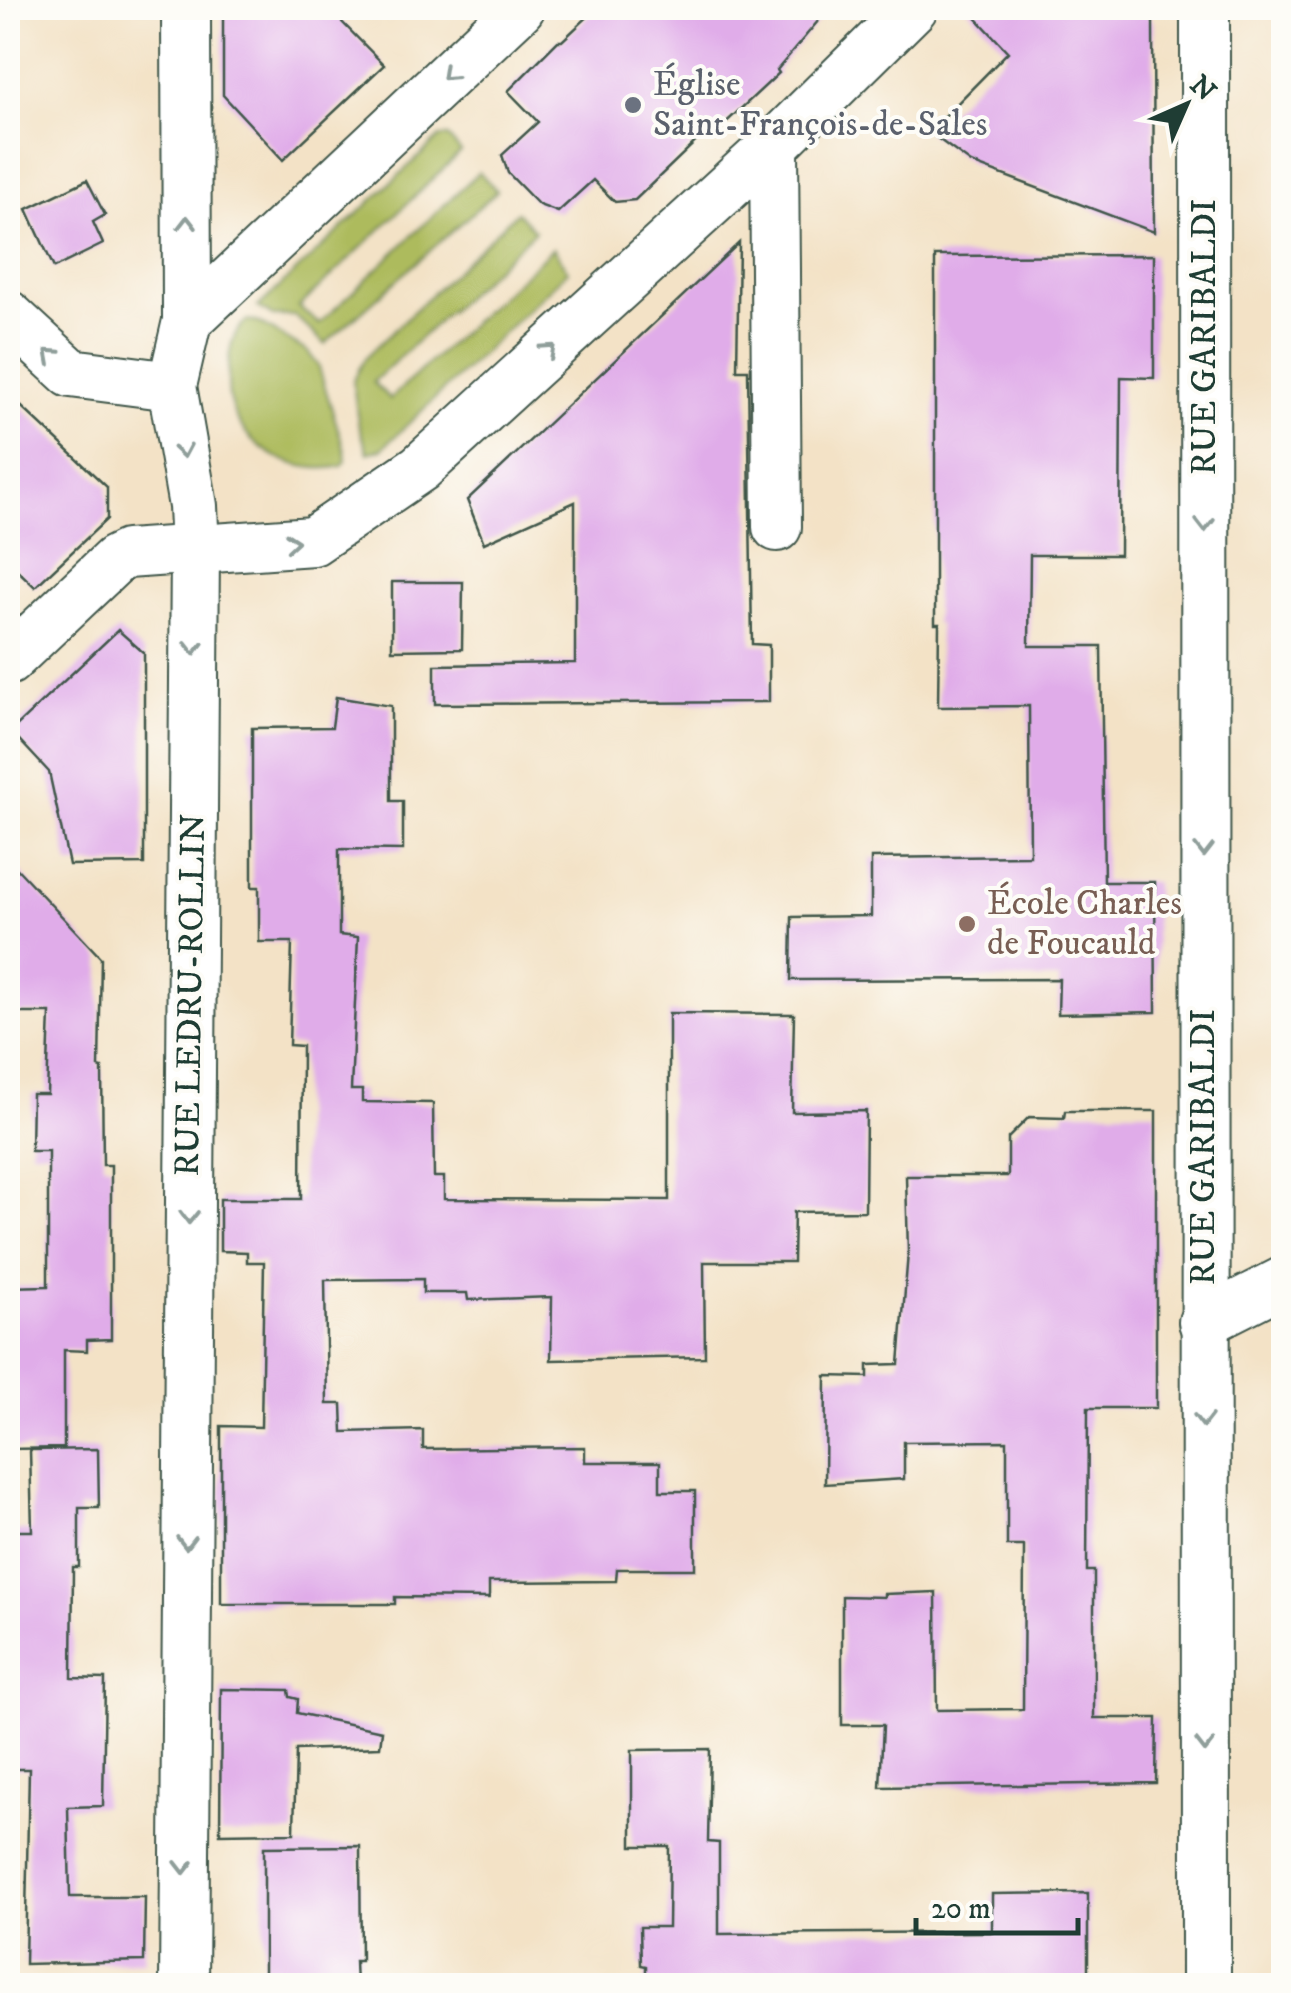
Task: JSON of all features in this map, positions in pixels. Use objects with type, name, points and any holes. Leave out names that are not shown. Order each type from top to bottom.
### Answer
[{"type":"street","name":"RUE LEDRU-ROLLIN","points":[[184,1986],[195,550],[193,506],[172,386],[187,321],[186,8]]},
{"type":"street","points":[[187,321],[520,8]]},
{"type":"street","points":[[8,661],[115,560],[127,554],[312,541],[420,468],[774,145],[914,8]]},
{"type":"street","name":"RUE GARIBALDI","points":[[1205,8],[1206,1986]]},
{"type":"street","points":[[774,145],[777,526]]},
{"type":"street","points":[[8,315],[71,373],[172,386]]},
{"type":"street","points":[[1203,1322],[1284,1282]]},
{"type":"green space","points":[[440,137],[448,137],[461,152],[299,307],[319,324],[479,172],[497,191],[325,344],[295,316],[273,316],[258,307]]},
{"type":"green space","points":[[517,212],[535,231],[373,382],[390,399],[553,248],[568,271],[382,449],[368,453],[358,423],[353,381],[365,358]]},
{"type":"green space","points":[[248,320],[308,352],[318,365],[345,451],[342,466],[307,467],[290,463],[258,445],[236,418],[228,391],[230,355],[236,333]]},
{"type":"building","points":[[223,8],[343,8],[342,22],[384,65],[283,160],[223,95]]},
{"type":"building","name":"Église Saint-François-de-Sales","points":[[597,8],[829,8],[777,70],[779,73],[717,131],[712,126],[635,200],[615,202],[593,180],[558,212],[539,205],[508,173],[502,155],[538,122],[508,91]]},
{"type":"building","points":[[967,8],[1142,8],[1153,22],[1154,232],[971,163],[929,132],[1008,52]]},
{"type":"building","points":[[87,180],[105,215],[93,222],[103,244],[54,268],[27,209]]},
{"type":"building","points":[[739,243],[737,370],[748,370],[752,644],[769,645],[769,702],[435,704],[435,665],[575,663],[575,502],[484,543],[467,500]]},
{"type":"building","points":[[1154,255],[1154,378],[1121,377],[1120,555],[1030,555],[1029,646],[1101,646],[1104,882],[1155,882],[1156,1012],[1058,1014],[1059,979],[791,980],[792,917],[871,916],[871,858],[1030,856],[1029,706],[938,707],[935,256]]},
{"type":"building","points":[[8,394],[107,487],[107,519],[35,587],[8,561]]},
{"type":"building","points":[[392,582],[463,582],[462,649],[392,650]]},
{"type":"building","points":[[118,630],[144,653],[144,864],[69,865],[49,772],[11,731]]},
{"type":"building","points":[[336,697],[391,706],[391,801],[403,801],[403,850],[339,849],[339,935],[358,937],[351,1090],[362,1090],[362,1102],[433,1103],[434,1177],[444,1177],[444,1199],[669,1200],[669,1013],[794,1014],[792,1112],[866,1111],[865,1211],[794,1212],[793,1262],[704,1262],[705,1357],[551,1360],[552,1297],[468,1300],[467,1293],[423,1293],[423,1279],[325,1280],[327,1404],[342,1404],[343,1432],[423,1430],[423,1449],[585,1447],[585,1462],[660,1462],[660,1491],[695,1491],[695,1569],[617,1569],[616,1581],[489,1582],[489,1598],[395,1597],[395,1604],[221,1604],[221,1426],[261,1427],[264,1262],[247,1262],[247,1252],[220,1251],[220,1199],[301,1199],[302,1046],[289,1045],[292,942],[259,942],[259,887],[252,887],[252,728],[332,727]]},
{"type":"building","points":[[8,859],[101,958],[99,1067],[103,1165],[111,1165],[111,1339],[87,1340],[87,1351],[64,1350],[64,1448],[8,1449],[8,1287],[48,1286],[48,1151],[31,1151],[32,1094],[47,1094],[50,1013],[8,1013]]},
{"type":"building","points":[[1065,1111],[1156,1111],[1156,1408],[1088,1408],[1087,1571],[1094,1571],[1094,1718],[1157,1718],[1156,1783],[880,1787],[883,1725],[842,1725],[842,1596],[936,1592],[937,1710],[1023,1709],[1024,1546],[1007,1546],[1007,1441],[904,1442],[904,1479],[825,1484],[826,1376],[868,1377],[868,1365],[899,1364],[908,1253],[906,1176],[1008,1176],[1008,1138],[1029,1117],[1064,1118]]},
{"type":"building","points":[[98,1449],[99,1508],[79,1508],[79,1567],[73,1567],[72,1678],[105,1679],[103,1806],[68,1807],[70,1897],[145,1897],[144,1961],[25,1964],[29,1769],[8,1769],[8,1531],[32,1531],[30,1450]]},
{"type":"building","points":[[221,1689],[289,1690],[290,1697],[298,1699],[297,1713],[382,1731],[380,1747],[296,1750],[294,1833],[220,1834]]},
{"type":"building","points":[[710,1749],[708,1842],[719,1843],[719,1934],[992,1932],[992,1894],[1088,1893],[1088,1985],[646,1986],[640,1927],[668,1927],[669,1846],[632,1846],[632,1750]]},
{"type":"building","points":[[360,1846],[361,1961],[355,1961],[356,1986],[264,1986],[264,1847]]},
{"type":"place","name":"Église Saint-François-de-Sales","points":[[633,105]]},
{"type":"place","name":"École Charles de Foucauld","points":[[967,924]]}]
